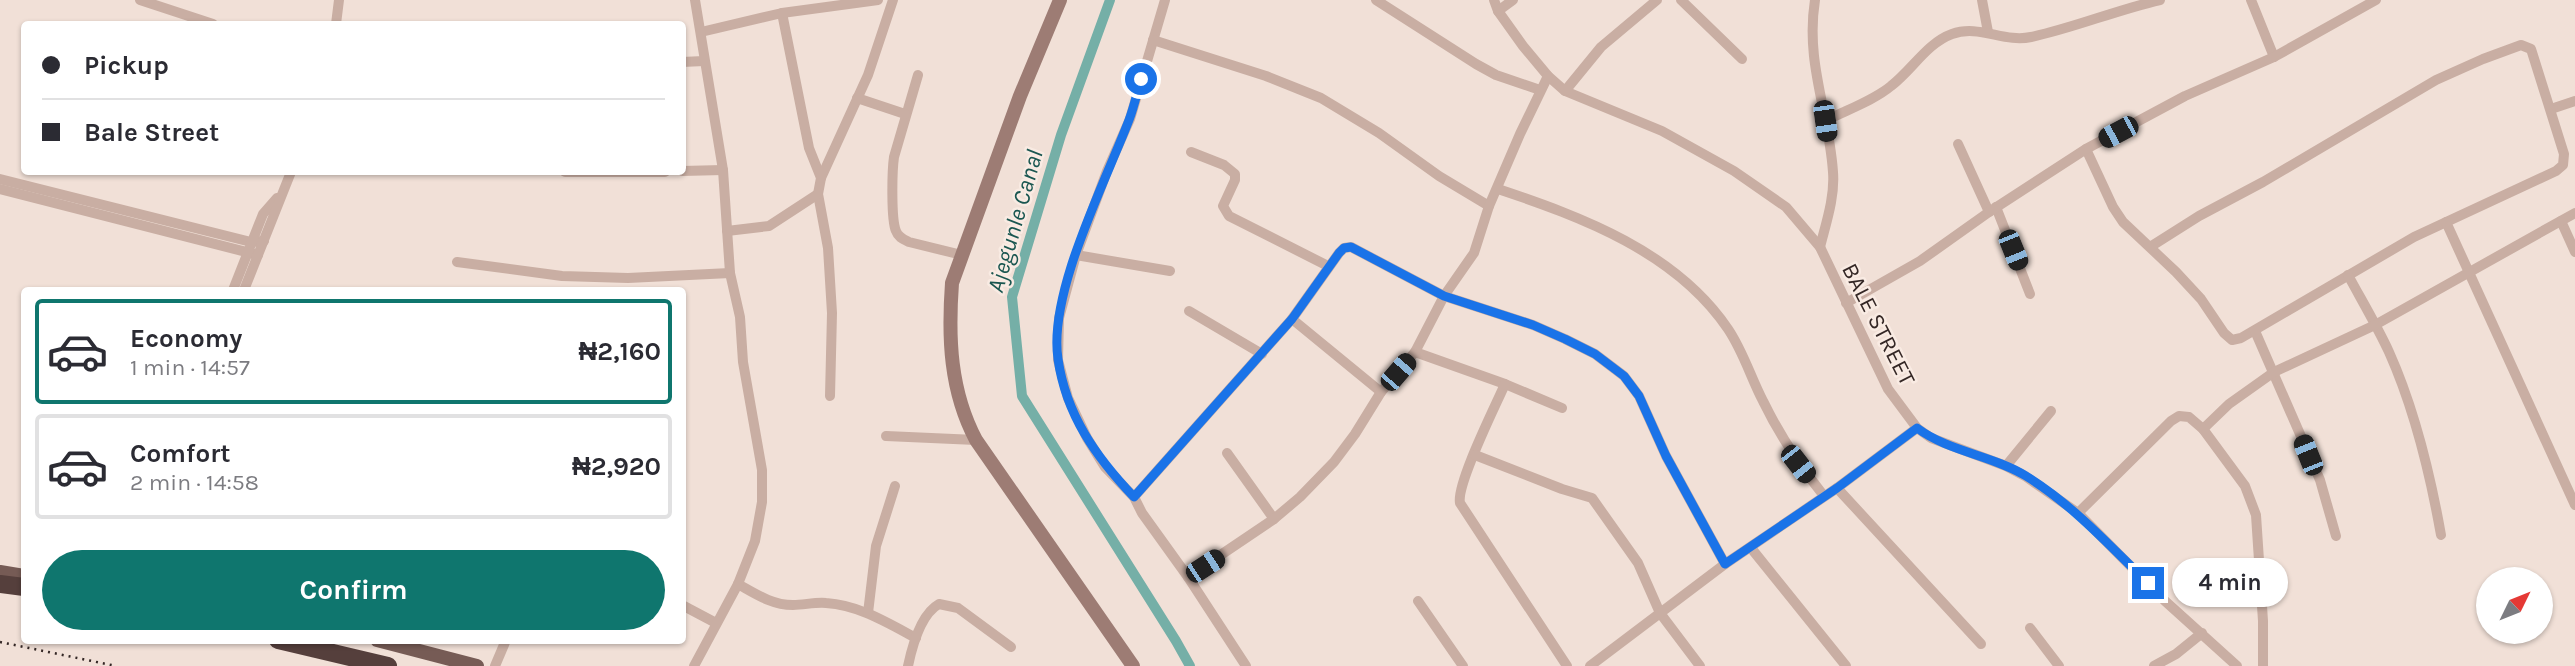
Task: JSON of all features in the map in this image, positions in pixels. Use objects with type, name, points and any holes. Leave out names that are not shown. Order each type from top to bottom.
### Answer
[{"type":"highway","points":[[0,584],[21,587]]},
{"type":"highway","points":[[295,644],[388,666]]},
{"type":"main road","points":[[0,572],[21,576]]},
{"type":"main road","points":[[392,644],[477,666]]},
{"type":"street","points":[[140,0],[204,21]]},
{"type":"street","points":[[336,21],[339,0]]},
{"type":"street","points":[[694,666],[738,584],[755,541],[762,502],[762,470],[743,362],[740,317],[730,273],[723,170],[695,0]]},
{"type":"street","points":[[701,32],[782,13],[878,0]]},
{"type":"street","points":[[830,397],[828,248],[818,194],[821,178],[857,98],[893,0]]},
{"type":"street","points":[[1060,0],[1020,96],[952,284],[951,358],[955,385],[965,419],[976,440],[1133,666]]},
{"type":"street","points":[[1165,0],[1130,120],[1107,171],[1076,255],[1059,318],[1058,360],[1068,398],[1087,438],[1105,467],[1134,497],[1142,513],[1246,666]]},
{"type":"street","points":[[1376,0],[1496,75],[1540,90]]},
{"type":"street","name":"BALE STREET","points":[[1494,0],[1498,12],[1548,76],[1565,91],[1662,131],[1734,170],[1786,207],[1820,247],[1888,389],[1917,428],[1931,438],[2006,466],[2025,476],[2078,513],[2165,601],[2237,666]]},
{"type":"street","points":[[1498,12],[1513,0]]},
{"type":"street","points":[[1565,91],[1601,47],[1657,0]]},
{"type":"street","points":[[1681,0],[1742,59]]},
{"type":"street","points":[[1815,0],[1812,43],[1814,72],[1833,173],[1830,203],[1820,247]]},
{"type":"street","points":[[1982,0],[1988,33]]},
{"type":"street","points":[[1825,121],[1889,88],[1918,62],[1928,49],[1942,38],[1955,33],[1971,30],[2007,38],[2031,37],[2160,0]]},
{"type":"street","points":[[2251,0],[2274,57]]},
{"type":"street","points":[[1846,303],[1920,261],[1992,209],[2086,149],[2185,96],[2274,57],[2376,0]]},
{"type":"street","points":[[782,13],[809,148],[821,178]]},
{"type":"street","points":[[1153,40],[1266,76],[1321,98],[1489,206]]},
{"type":"street","points":[[2086,149],[2113,207],[2123,222],[2201,299],[2224,333],[2232,340],[2255,331],[2414,237],[2563,166],[2564,154],[2531,49],[2521,45],[2436,80],[2150,247]]},
{"type":"street","points":[[686,62],[704,61]]},
{"type":"street","points":[[918,75],[905,114],[892,170],[895,230],[909,242],[962,255]]},
{"type":"street","points":[[1188,577],[1274,519],[1300,497],[1334,462],[1381,392],[1415,352],[1444,296],[1474,253],[1489,206],[1548,76]]},
{"type":"street","points":[[857,98],[905,114]]},
{"type":"street","points":[[2551,109],[2575,101]]},
{"type":"street","points":[[1958,144],[1992,209],[2030,294]]},
{"type":"street","points":[[1191,152],[1224,165],[1235,174],[1235,180],[1223,206],[1229,216],[1328,266]]},
{"type":"street","points":[[686,171],[723,170]]},
{"type":"street","points":[[245,287],[290,175]]},
{"type":"street","points":[[0,179],[249,246],[258,255]]},
{"type":"street","points":[[0,190],[249,246],[264,241]]},
{"type":"street","points":[[1498,190],[1606,230],[1691,286],[1709,303],[1729,331],[1775,426],[1798,464],[1824,496]]},
{"type":"street","points":[[727,232],[769,226],[818,194]]},
{"type":"street","points":[[234,287],[263,214],[280,195]]},
{"type":"street","points":[[2203,429],[2229,404],[2274,372],[2375,325],[2575,213]]},
{"type":"street","points":[[2561,221],[2575,252]]},
{"type":"street","points":[[2446,222],[2575,505]]},
{"type":"street","points":[[1134,497],[1292,319],[1328,266],[1344,248],[1356,248],[1444,296],[1544,329],[1595,354],[1624,376],[1639,396],[1666,456],[1725,564]]},
{"type":"street","points":[[1076,255],[1170,271]]},
{"type":"street","points":[[457,262],[562,276],[628,278],[730,273]]},
{"type":"street","points":[[2348,275],[2389,353],[2416,426],[2431,475],[2441,535]]},
{"type":"street","points":[[1189,311],[1262,354]]},
{"type":"street","points":[[1292,319],[1381,392]]},
{"type":"street","points":[[2255,331],[2320,480],[2336,536]]},
{"type":"street","points":[[1415,352],[1505,384],[1562,408]]},
{"type":"street","points":[[1505,384],[1459,496],[1460,503],[1567,666]]},
{"type":"street","points":[[2006,466],[2051,411]]},
{"type":"street","points":[[2078,513],[2171,422],[2179,416],[2189,417],[2203,429],[2245,486],[2256,515],[2263,666]]},
{"type":"street","points":[[1590,666],[1725,564],[1837,488],[1917,428]]},
{"type":"street","points":[[886,436],[976,440]]},
{"type":"street","points":[[1227,453],[1274,519]]},
{"type":"street","points":[[1475,455],[1592,498],[1638,563],[1660,613],[1700,666]]},
{"type":"street","points":[[868,613],[876,546],[895,486]]},
{"type":"street","points":[[1837,488],[1981,644]]},
{"type":"street","points":[[1751,548],[1846,666]]},
{"type":"street","points":[[738,584],[780,604],[827,603],[868,613],[916,638]]},
{"type":"street","points":[[1418,601],[1463,666]]},
{"type":"street","points":[[908,666],[916,638],[933,607],[939,604],[958,608],[1011,647]]},
{"type":"street","points":[[686,607],[716,623]]},
{"type":"street","points":[[2031,628],[2059,666]]},
{"type":"street","points":[[2154,666],[2176,654],[2202,633]]},
{"type":"street","points":[[495,666],[504,644]]},
{"type":"waterway","name":"Ajegunle Canal","points":[[1110,0],[1061,135],[1012,297],[1022,396],[1190,666]]},
{"type":"railway","points":[[0,642],[116,666]]},
{"type":"route","points":[[1141,79],[1130,120],[1107,171],[1076,255],[1059,318],[1057,340],[1058,360],[1068,398],[1077,418],[1105,467],[1134,497],[1292,319],[1339,253],[1344,248],[1351,247],[1444,296],[1533,325],[1565,339],[1595,354],[1624,376],[1639,396],[1666,456],[1725,564],[1837,488],[1917,428],[1931,438],[2006,466],[2025,476],[2078,513],[2148,583]]}]
